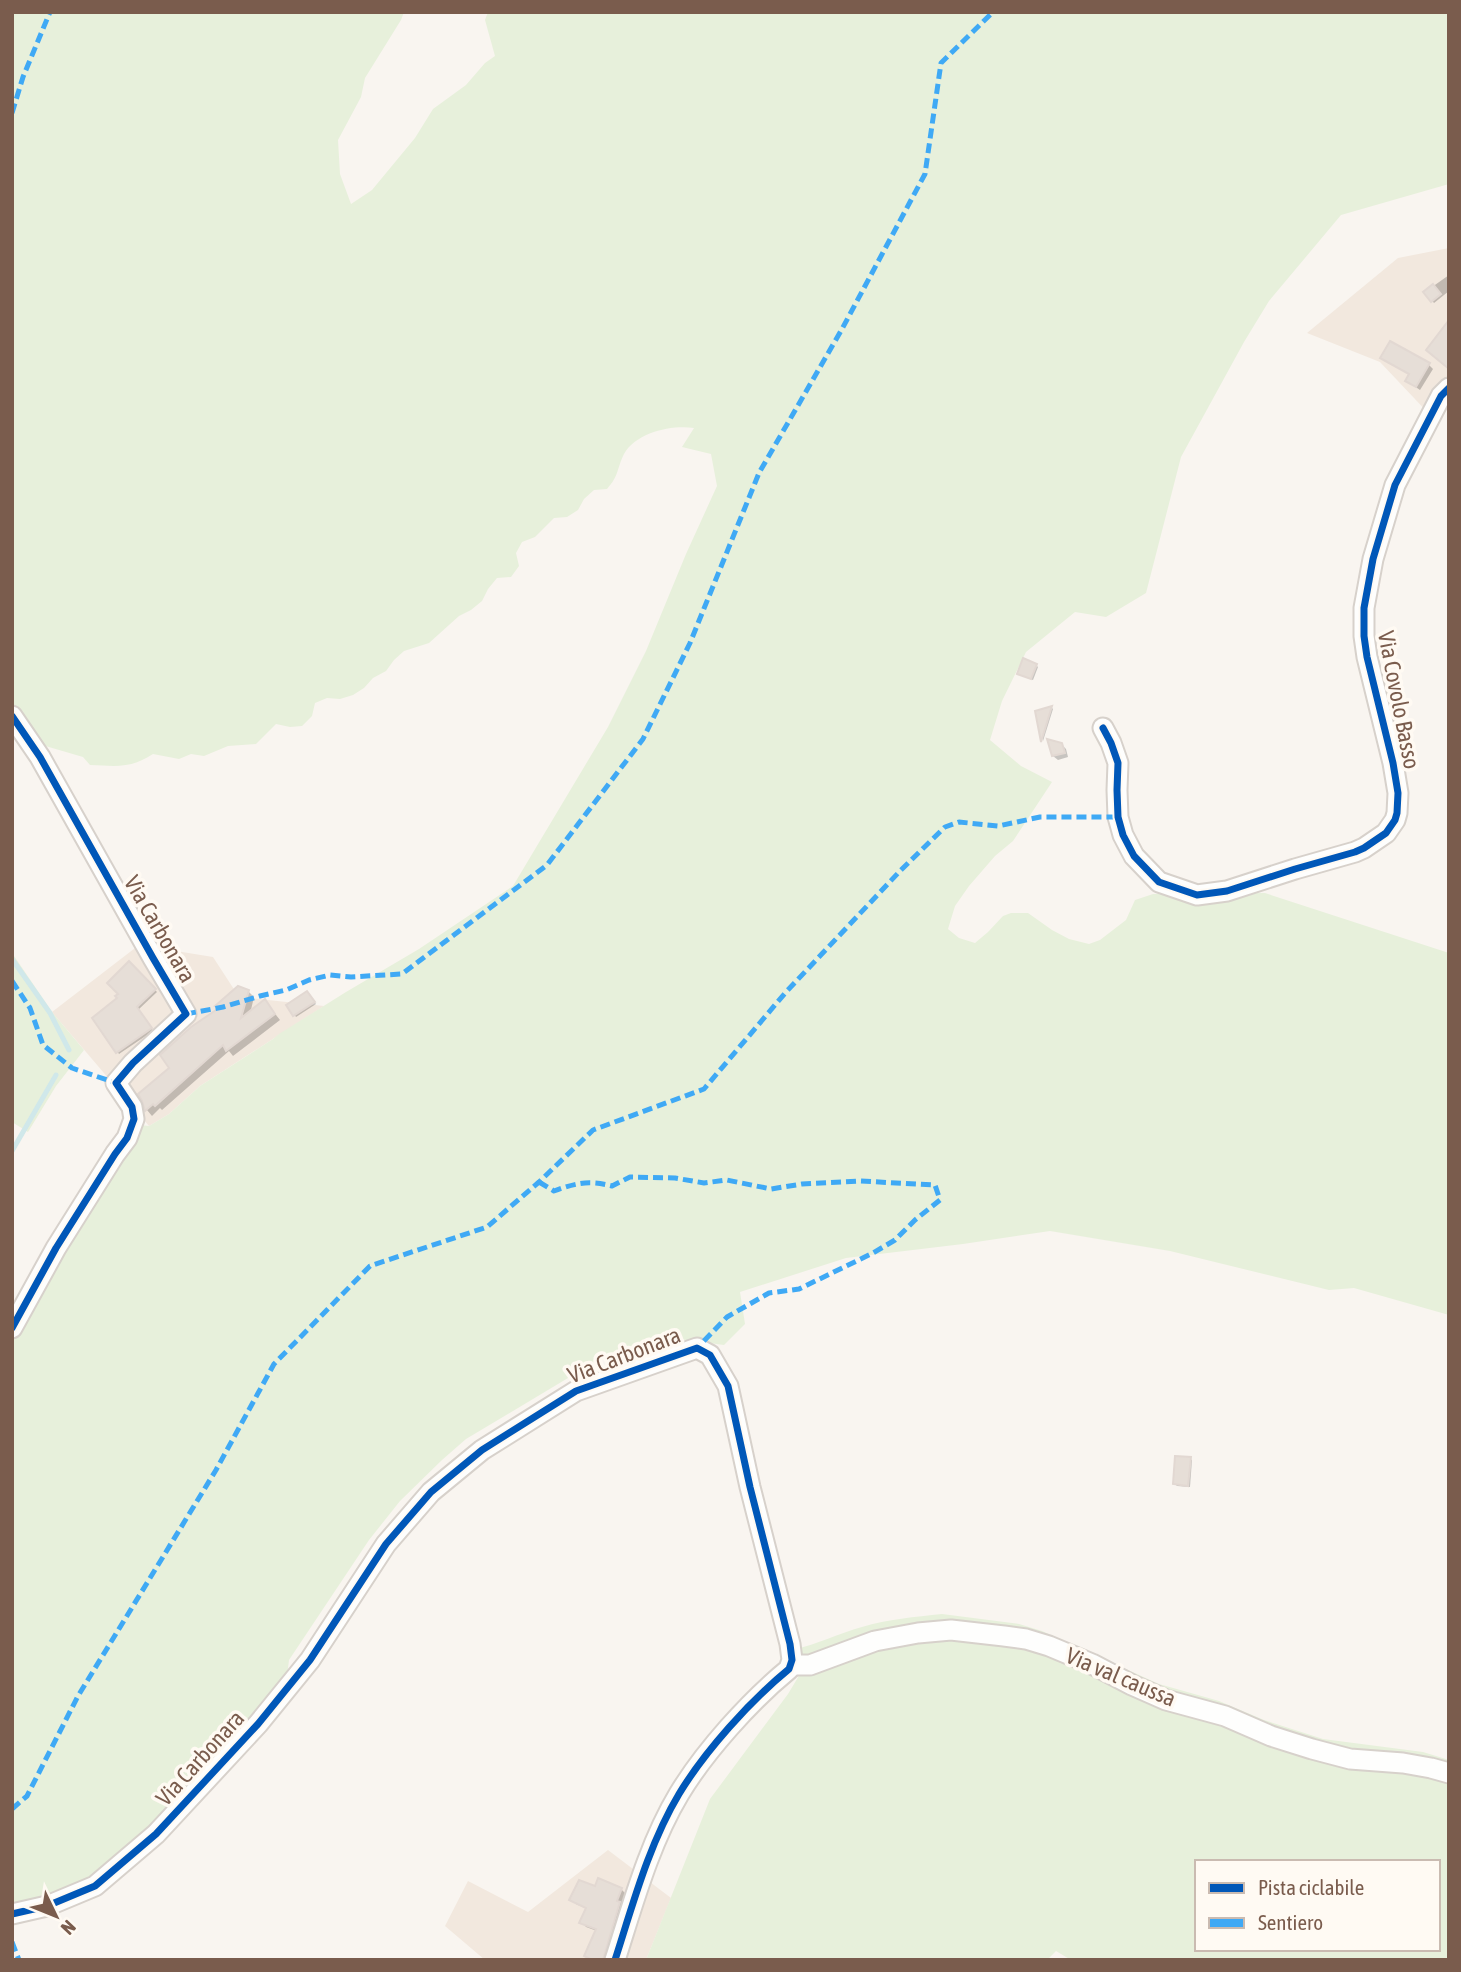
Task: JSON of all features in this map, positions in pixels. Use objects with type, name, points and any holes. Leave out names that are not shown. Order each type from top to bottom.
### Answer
[{"type":"street","name":"Via Covolo Basso","points":[[1103,728],[1118,763],[1116,790],[1118,817],[1123,835],[1134,856],[1159,882],[1197,895],[1227,891],[1354,852],[1386,833],[1395,820],[1398,793],[1367,657],[1364,608],[1373,559],[1395,485],[1441,396],[1449,388]]},
{"type":"street","name":"Via Carbonara","points":[[12,716],[40,757],[186,1014],[133,1063],[116,1083],[132,1107],[134,1119],[127,1139],[56,1248],[12,1328]]},
{"type":"street","name":"Via Carbonara","points":[[12,1914],[47,1906],[96,1886],[156,1834],[258,1724],[310,1660],[387,1544],[431,1492],[482,1450],[576,1391],[688,1350],[697,1348],[710,1355],[728,1386],[750,1487],[790,1644],[791,1665]]},
{"type":"street","name":"Via val caussa","points":[[791,1665],[810,1665],[874,1641],[918,1633],[951,1630],[1004,1636],[1049,1646],[1166,1700],[1225,1716],[1312,1749],[1350,1759],[1403,1763],[1449,1773]]},
{"type":"street","points":[[615,1960],[653,1847],[679,1794],[733,1723],[791,1665]]},
{"type":"shaded area","points":[[1449,248],[1449,402],[1436,428],[1432,417],[1380,362],[1307,333],[1398,258]]},
{"type":"shaded area","points":[[139,945],[213,957],[239,997],[324,1006],[200,1086],[169,1114],[149,1126],[52,1012]]},
{"type":"shaded area","points":[[608,1850],[671,1898],[646,1960],[485,1960],[445,1926],[468,1881],[528,1912]]},
{"type":"green space","points":[[12,12],[404,12],[365,78],[361,97],[338,140],[340,174],[351,204],[372,190],[415,138],[433,109],[466,85],[485,63],[495,56],[485,20],[488,12],[1449,12],[1449,184],[1341,215],[1269,301],[1181,457],[1146,593],[1106,617],[1075,612],[1026,652],[1002,701],[990,740],[1021,766],[1052,782],[1013,841],[995,856],[969,886],[955,906],[948,929],[959,938],[975,943],[1003,916],[1028,913],[1069,939],[1089,944],[1100,940],[1126,920],[1135,900],[1153,894],[1265,893],[1449,953],[1449,1315],[1354,1288],[1329,1290],[1170,1251],[1050,1231],[846,1258],[740,1292],[745,1324],[724,1345],[671,1338],[616,1353],[568,1378],[466,1439],[400,1501],[369,1540],[289,1660],[287,1676],[160,1825],[66,1899],[12,1905],[12,1324],[132,1124],[149,1126],[169,1114],[200,1086],[346,992],[419,949],[513,886],[608,727],[646,651],[717,486],[711,454],[682,447],[694,428],[665,429],[637,440],[624,454],[616,476],[607,489],[594,490],[584,499],[578,510],[567,517],[554,518],[535,537],[522,542],[516,553],[519,566],[511,577],[497,578],[482,601],[471,610],[459,616],[429,643],[404,651],[386,671],[353,695],[340,699],[327,698],[315,703],[312,716],[302,726],[276,724],[256,744],[228,746],[204,756],[191,754],[179,759],[153,754],[137,762],[115,766],[90,765],[83,757],[42,745],[12,719]]},
{"type":"green space","points":[[12,953],[52,1012],[84,1050],[56,1086],[28,1132],[12,1122]]},
{"type":"green space","points":[[942,1614],[1019,1624],[1042,1631],[1159,1684],[1219,1701],[1264,1720],[1323,1739],[1423,1752],[1449,1760],[1449,1960],[1071,1960],[1056,1951],[1047,1960],[646,1960],[710,1799],[800,1674],[794,1649],[872,1624]]},
{"type":"building","points":[[1433,284],[1441,294],[1431,302],[1423,292]]},
{"type":"building","points":[[1449,320],[1449,369],[1426,350]]},
{"type":"building","points":[[1390,341],[1430,363],[1416,387],[1405,381],[1409,374],[1380,358]]},
{"type":"building","points":[[1023,658],[1037,664],[1031,679],[1017,674]]},
{"type":"building","points":[[1052,706],[1041,742],[1035,711]]},
{"type":"building","points":[[1047,739],[1062,743],[1065,753],[1052,756]]},
{"type":"building","points":[[129,961],[156,989],[137,1007],[152,1028],[116,1053],[92,1018],[117,998],[115,996],[118,994],[107,983]]},
{"type":"building","points":[[238,986],[249,990],[241,1018],[265,999],[275,1014],[226,1051],[223,1045],[155,1106],[153,1104],[145,1111],[138,1094],[169,1068],[160,1055],[191,1027],[219,1008],[215,1006]]},
{"type":"building","points":[[307,991],[315,1002],[293,1016],[286,1005]]},
{"type":"building","points":[[1175,1456],[1191,1457],[1188,1486],[1173,1484]]},
{"type":"building","points":[[598,1878],[622,1888],[603,1960],[592,1960],[584,1956],[596,1929],[579,1923],[586,1908],[569,1900],[579,1880],[595,1886]]},
{"type":"waterway","points":[[12,959],[50,1013],[69,1050]]},
{"type":"waterway","points":[[12,1151],[56,1075]]},
{"type":"marked path","points":[[12,113],[23,77],[50,12]]},
{"type":"marked path","points":[[186,1014],[286,990],[330,975],[351,977],[402,974],[547,865],[643,739],[690,643],[759,473],[842,329],[925,174],[941,63],[993,12]]},
{"type":"marked path","points":[[12,1809],[27,1796],[78,1696],[216,1470],[274,1364],[370,1266],[487,1227],[593,1130],[704,1089],[786,992],[945,827],[959,822],[998,826],[1040,817],[1118,817]]},
{"type":"marked path","points":[[12,981],[30,1008],[43,1045],[72,1068],[116,1083]]},
{"type":"marked path","points":[[539,1182],[554,1191],[582,1183],[612,1186],[630,1177],[675,1178],[704,1183],[727,1180],[771,1189],[802,1184],[860,1181],[935,1185],[940,1200],[895,1240],[799,1289],[769,1293],[727,1317],[697,1348]]},
{"type":"marked path","points":[[12,1942],[19,1960]]},
{"type":"cycle path","points":[[1103,728],[1118,763],[1118,817],[1123,835],[1134,856],[1159,882],[1197,895],[1227,891],[1355,852],[1386,833],[1395,820],[1398,793],[1367,657],[1364,608],[1373,559],[1395,485],[1441,396],[1449,388]]},
{"type":"cycle path","points":[[12,716],[40,757],[186,1014],[133,1063],[116,1083],[132,1107],[134,1119],[127,1138],[56,1248],[12,1328]]},
{"type":"cycle path","points":[[12,1914],[47,1906],[95,1886],[156,1834],[258,1724],[310,1660],[386,1544],[431,1492],[482,1450],[576,1391],[697,1348],[710,1355],[728,1386],[792,1660],[789,1669],[744,1711],[715,1744],[679,1794],[650,1854],[615,1960]]}]
